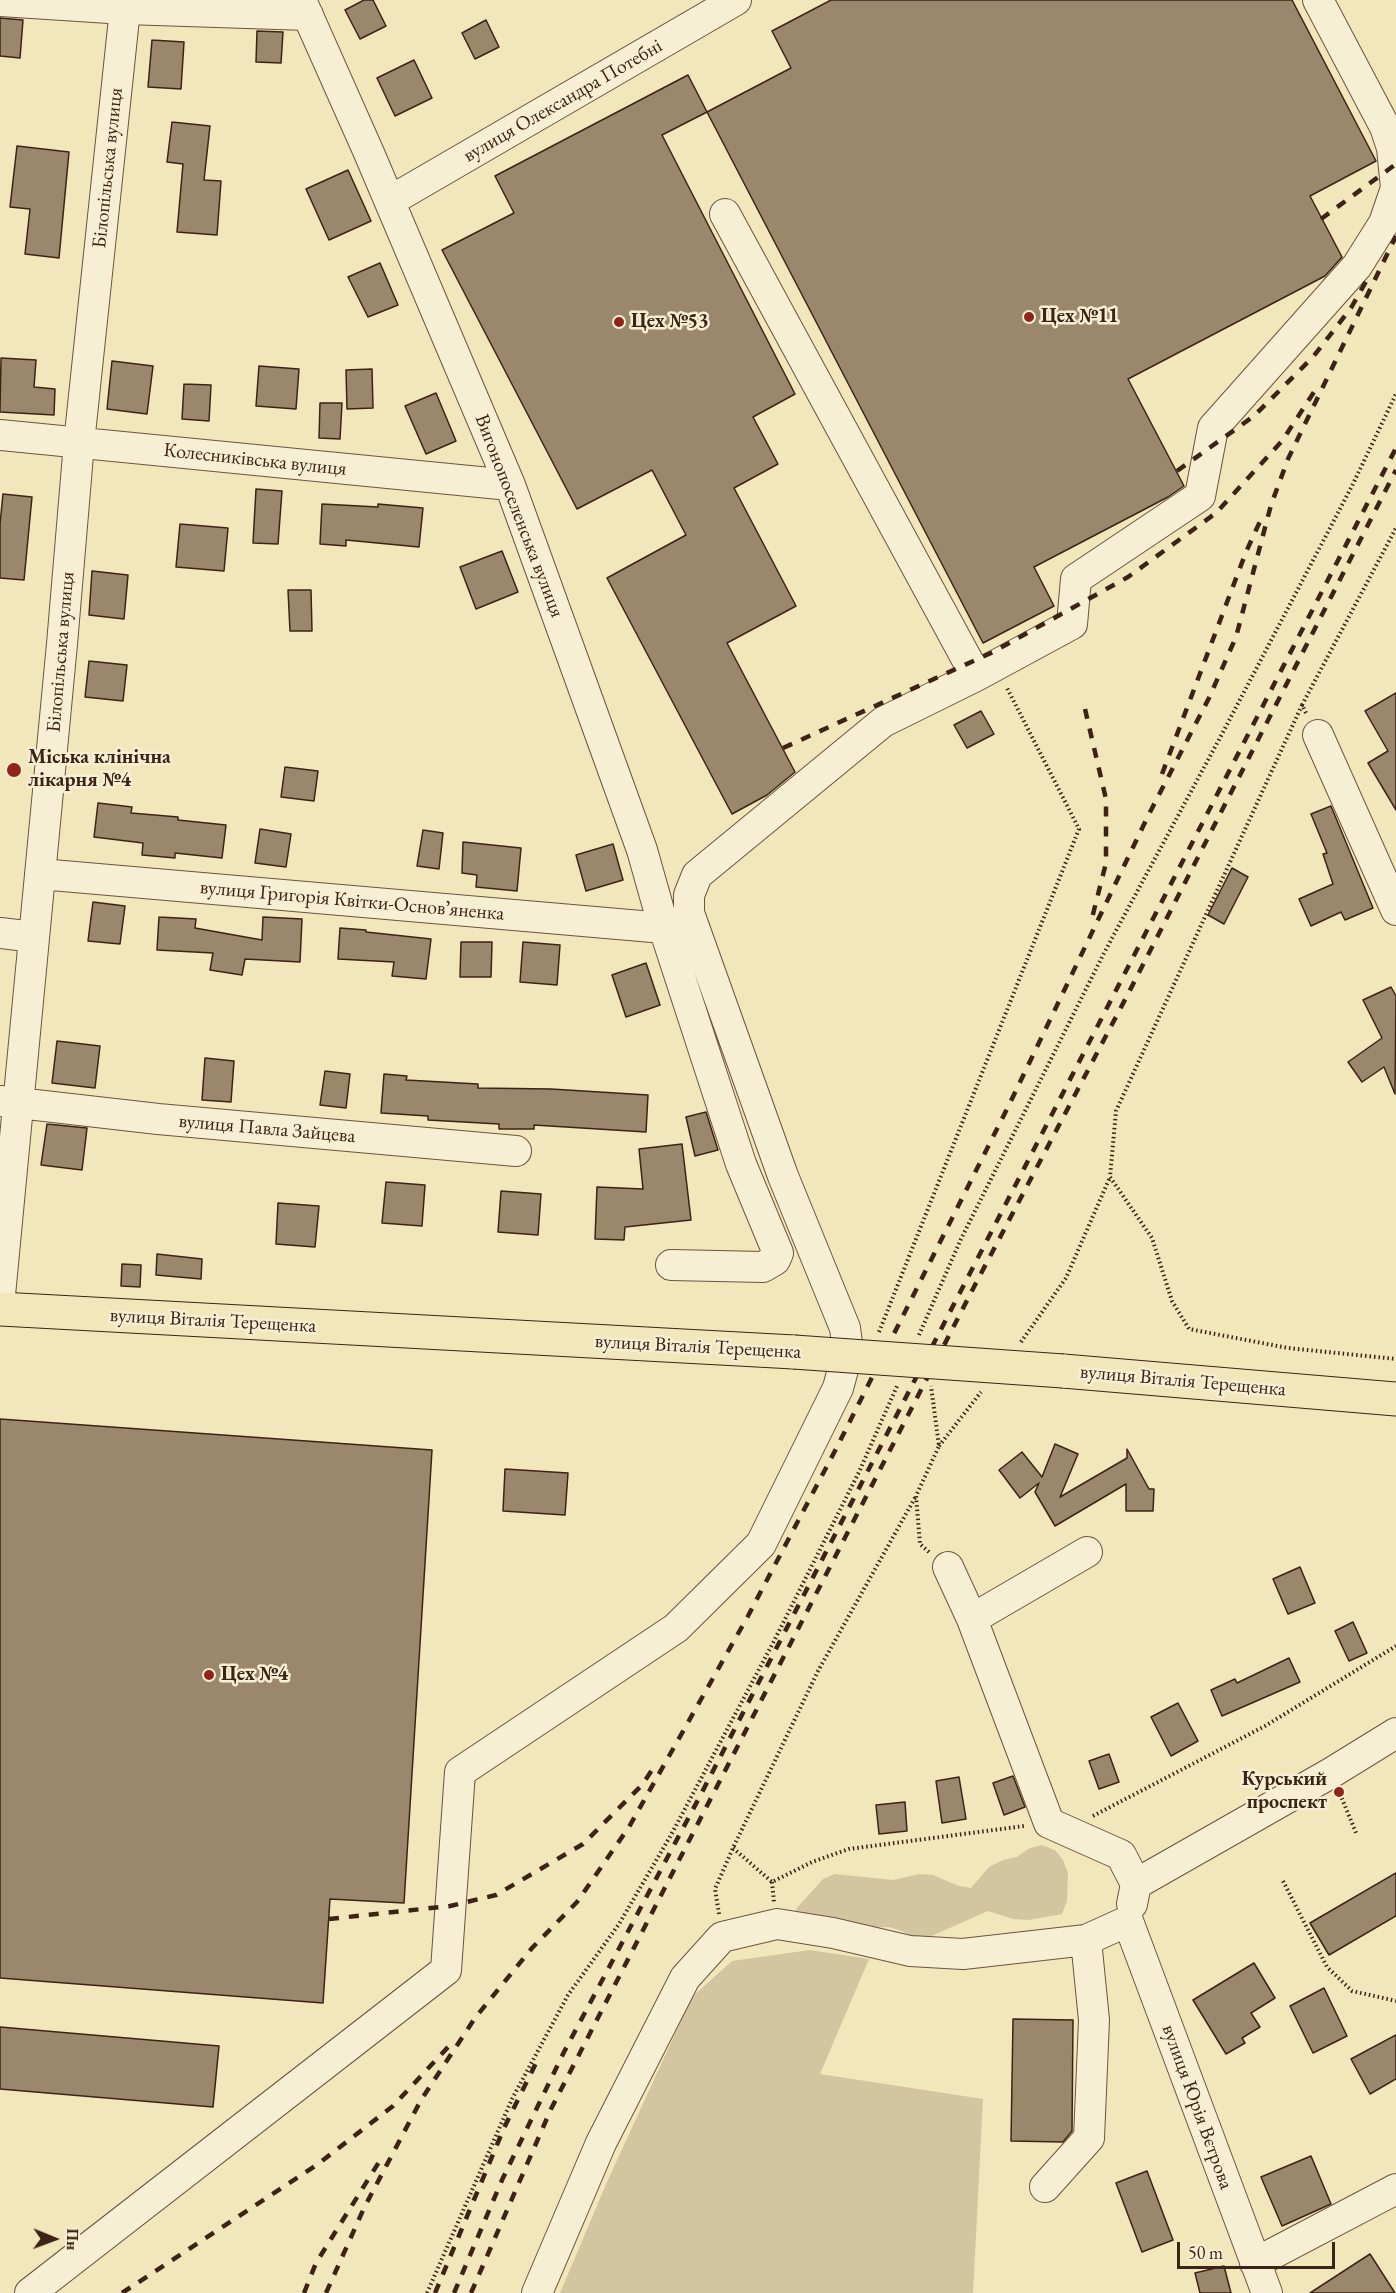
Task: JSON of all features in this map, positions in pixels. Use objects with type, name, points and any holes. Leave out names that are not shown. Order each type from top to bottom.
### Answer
[{"type":"main road","name":"вулиця Віталія Терещенка","points":[[0,1309],[794,1352],[1063,1371],[1396,1399]]},
{"type":"street","name":"вулиця Олександра Потебні","points":[[390,201],[736,0]]},
{"type":"street","points":[[30,2293],[446,1970],[460,1772],[676,1628],[761,1544],[838,1388],[848,1351],[845,1328],[783,1176],[689,913],[689,895],[697,875],[883,722],[986,671],[1072,624],[1076,579],[1200,496],[1213,428],[1357,266],[1384,223],[1396,188],[1392,148],[1385,127],[1318,0]]},
{"type":"street","points":[[0,1],[125,9],[304,8]]},
{"type":"street","name":"Вигонопоселенська вулиця","points":[[304,8],[390,201],[510,485],[642,850],[664,928],[741,1164],[778,1253],[775,1260],[763,1267],[671,1265]]},
{"type":"street","name":"Білопільська вулиця","points":[[0,1295],[9,1101],[34,937],[79,443],[125,9]]},
{"type":"street","points":[[725,214],[986,671]]},
{"type":"street","name":"Колесниківська вулиця","points":[[0,435],[510,485]]},
{"type":"street","points":[[1318,735],[1396,910]]},
{"type":"street","name":"вулиця Григорія Квітки-Основʼяненка","points":[[40,874],[664,928]]},
{"type":"street","points":[[0,933],[34,937]]},
{"type":"street","name":"вулиця Павла Зайцева","points":[[9,1101],[159,1119],[516,1151]]},
{"type":"street","points":[[972,1619],[1087,1552]]},
{"type":"street","points":[[537,2293],[601,2143],[680,1988],[722,1937],[777,1924],[833,1933],[909,1950],[963,1954],[1086,1940],[1128,1921],[1136,1884],[1121,1855],[1049,1822],[972,1619],[948,1567]]},
{"type":"street","points":[[1136,1884],[1331,1773],[1396,1733]]},
{"type":"street","name":"вулиця Юрія Вєтрова","points":[[1128,1921],[1267,2293]]},
{"type":"street","points":[[1045,2187],[1089,2138],[1094,2020],[1086,1940]]},
{"type":"street","points":[[1256,2263],[1396,2189]]},
{"type":"path","points":[[918,1337],[961,1239],[1104,953],[1222,735],[1352,486],[1396,394]]},
{"type":"path","points":[[1016,1348],[1066,1278],[1110,1177],[1116,1111],[1302,705],[1396,528]]},
{"type":"path","points":[[875,1341],[1079,829],[986,671]]},
{"type":"path","points":[[1302,705],[1318,735]]},
{"type":"path","points":[[1110,1177],[1152,1238],[1172,1301],[1189,1329],[1288,1348],[1396,1359]]},
{"type":"path","points":[[922,1326],[924,1336]]},
{"type":"path","points":[[929,1375],[939,1446]]},
{"type":"path","points":[[427,2293],[512,2099],[567,1995],[619,1924],[682,1816],[859,1472],[900,1378]]},
{"type":"path","points":[[722,1937],[715,1890],[818,1671],[916,1496],[939,1446],[988,1384]]},
{"type":"path","points":[[916,1496],[920,1544],[948,1567]]},
{"type":"path","points":[[733,1848],[772,1882],[812,1862],[849,1849],[1095,1816],[1264,1725],[1396,1646]]},
{"type":"path","points":[[1331,1773],[1357,1835]]},
{"type":"path","points":[[1283,1881],[1327,1967],[1352,1990],[1396,2001]]},
{"type":"shaded area","points":[[1041,1845],[1055,1850],[1063,1860],[1068,1873],[1067,1901],[1062,1914],[1028,1920],[1013,1919],[988,1911],[927,1938],[914,1937],[889,1927],[824,1929],[801,1922],[796,1909],[823,1879],[835,1874],[893,1880],[920,1874],[933,1875],[959,1886],[971,1888],[989,1867]]},
{"type":"shaded area","points":[[810,1950],[869,1959],[820,2074],[983,2099],[973,2293],[560,2293],[607,2182],[692,1997],[732,1961]]},
{"type":"building","points":[[364,0],[373,0],[386,26],[360,39],[345,10]]},
{"type":"building","name":"Цех №11","points":[[831,0],[1292,0],[1376,161],[1310,196],[1342,257],[1325,276],[1128,379],[1184,486],[1168,497],[1034,567],[1054,606],[983,643],[707,112],[791,68],[772,31]]},
{"type":"building","points":[[0,18],[23,20],[20,58],[0,56]]},
{"type":"building","points":[[486,20],[499,47],[475,59],[462,33]]},
{"type":"building","points":[[257,31],[283,32],[281,63],[256,62]]},
{"type":"building","points":[[152,40],[184,42],[181,89],[148,87]]},
{"type":"building","points":[[414,60],[432,98],[395,116],[377,78]]},
{"type":"building","name":"Цех №53","points":[[688,75],[707,112],[662,135],[795,394],[753,417],[778,464],[734,488],[796,606],[727,643],[795,772],[767,795],[732,814],[607,578],[686,535],[652,470],[577,509],[442,250],[514,213],[495,176]]},
{"type":"building","points":[[172,122],[210,126],[204,180],[221,181],[217,235],[177,232],[183,164],[167,162]]},
{"type":"building","points":[[17,146],[69,152],[59,258],[25,254],[30,209],[10,207]]},
{"type":"building","points":[[348,170],[371,221],[329,240],[306,189]]},
{"type":"building","points":[[380,263],[398,305],[368,317],[348,277]]},
{"type":"building","points":[[1,358],[36,360],[34,387],[55,389],[54,415],[0,412]]},
{"type":"building","points":[[112,361],[153,366],[147,414],[107,409]]},
{"type":"building","points":[[259,366],[299,369],[296,409],[256,406]]},
{"type":"building","points":[[372,369],[373,408],[347,409],[346,370]]},
{"type":"building","points":[[184,384],[211,385],[209,421],[182,419]]},
{"type":"building","points":[[436,393],[456,441],[426,454],[405,406]]},
{"type":"building","points":[[320,403],[342,403],[340,439],[319,438]]},
{"type":"building","points":[[256,489],[282,491],[278,544],[253,543]]},
{"type":"building","points":[[3,494],[32,497],[24,580],[0,578],[0,524]]},
{"type":"building","points":[[322,504],[378,507],[378,504],[423,508],[419,547],[346,540],[346,546],[320,544]]},
{"type":"building","points":[[180,524],[228,528],[224,571],[176,567]]},
{"type":"building","points":[[502,551],[518,592],[476,609],[460,567]]},
{"type":"building","points":[[92,571],[128,575],[124,619],[89,615]]},
{"type":"building","points":[[288,590],[311,590],[312,631],[290,631]]},
{"type":"building","points":[[89,661],[127,665],[123,701],[85,697]]},
{"type":"building","points":[[1396,693],[1396,810],[1368,763],[1388,751],[1365,711]]},
{"type":"building","points":[[981,711],[994,734],[967,748],[954,725]]},
{"type":"building","points":[[285,767],[318,771],[314,801],[281,797]]},
{"type":"building","points":[[98,803],[132,807],[131,813],[178,817],[178,820],[226,825],[222,858],[175,853],[175,858],[142,855],[143,843],[94,837]]},
{"type":"building","points":[[1331,806],[1373,908],[1345,920],[1341,912],[1311,926],[1299,899],[1333,884],[1323,854],[1327,853],[1311,814]]},
{"type":"building","points":[[260,829],[291,834],[286,867],[255,863]]},
{"type":"building","points":[[423,830],[443,833],[439,869],[417,866]]},
{"type":"building","points":[[463,842],[521,848],[517,891],[476,887],[477,875],[462,873]]},
{"type":"building","points":[[613,844],[623,880],[586,891],[576,855]]},
{"type":"building","points":[[1232,868],[1248,877],[1224,924],[1208,915]]},
{"type":"building","points":[[93,902],[125,906],[120,944],[88,941]]},
{"type":"building","points":[[159,917],[196,919],[195,928],[262,940],[263,917],[302,919],[300,962],[245,959],[242,975],[210,970],[213,953],[157,950]]},
{"type":"building","points":[[340,928],[431,939],[426,979],[392,976],[394,962],[338,959]]},
{"type":"building","points":[[461,942],[492,942],[491,977],[460,977]]},
{"type":"building","points":[[523,942],[560,945],[557,985],[520,982]]},
{"type":"building","points":[[646,963],[660,1005],[626,1017],[612,975]]},
{"type":"building","points":[[1391,987],[1396,996],[1395,1094],[1384,1067],[1362,1082],[1348,1062],[1382,1038],[1363,1000]]},
{"type":"building","points":[[57,1041],[100,1046],[95,1088],[52,1083]]},
{"type":"building","points":[[205,1058],[234,1061],[231,1102],[202,1100]]},
{"type":"building","points":[[325,1071],[350,1074],[346,1108],[320,1105]]},
{"type":"building","points":[[384,1074],[407,1076],[406,1080],[478,1084],[478,1088],[551,1089],[648,1095],[646,1132],[534,1125],[534,1129],[499,1129],[499,1124],[428,1120],[428,1116],[381,1113]]},
{"type":"building","points":[[706,1112],[718,1150],[695,1156],[686,1117]]},
{"type":"building","points":[[47,1124],[87,1128],[82,1170],[41,1165]]},
{"type":"building","points":[[682,1144],[691,1220],[625,1227],[624,1240],[595,1239],[597,1187],[643,1189],[639,1149]]},
{"type":"building","points":[[386,1182],[425,1185],[422,1226],[382,1223]]},
{"type":"building","points":[[501,1191],[541,1194],[538,1235],[498,1232]]},
{"type":"building","points":[[278,1203],[319,1206],[315,1247],[276,1244]]},
{"type":"building","points":[[157,1254],[202,1259],[201,1279],[156,1275]]},
{"type":"building","points":[[122,1264],[141,1265],[140,1287],[121,1286]]},
{"type":"building","name":"Цех №4","points":[[0,1419],[432,1450],[404,1903],[330,1899],[323,2003],[0,1978]]},
{"type":"building","points":[[1055,1444],[1078,1454],[1060,1497],[1127,1458],[1127,1449],[1149,1489],[1154,1489],[1153,1511],[1126,1511],[1126,1484],[1055,1526],[1035,1492],[1039,1483],[1020,1498],[999,1470],[1022,1452],[1042,1477]]},
{"type":"building","points":[[505,1469],[568,1473],[565,1515],[503,1511]]},
{"type":"building","points":[[1300,1567],[1315,1603],[1288,1614],[1273,1579]]},
{"type":"building","points":[[1353,1622],[1367,1653],[1349,1661],[1335,1631]]},
{"type":"building","points":[[1289,1658],[1300,1682],[1222,1716],[1211,1690],[1235,1679],[1237,1683]]},
{"type":"building","points":[[1178,1703],[1198,1741],[1171,1756],[1151,1717]]},
{"type":"building","points":[[1109,1754],[1119,1782],[1099,1789],[1089,1761]]},
{"type":"building","points":[[1013,1776],[1025,1807],[1004,1815],[993,1783]]},
{"type":"building","points":[[959,1777],[966,1819],[942,1823],[936,1781]]},
{"type":"building","points":[[905,1802],[907,1831],[879,1834],[876,1805]]},
{"type":"building","points":[[1396,1873],[1396,1916],[1329,1955],[1310,1923]]},
{"type":"building","points":[[1254,1963],[1275,1998],[1251,2013],[1260,2027],[1242,2038],[1245,2043],[1226,2054],[1193,2000]]},
{"type":"building","points":[[1324,1988],[1347,2036],[1313,2053],[1290,2006]]},
{"type":"building","points":[[1013,2019],[1073,2020],[1072,2131],[1063,2142],[1011,2141]]},
{"type":"building","points":[[0,2027],[219,2046],[213,2107],[0,2089]]},
{"type":"building","points":[[1396,2035],[1396,2079],[1370,2094],[1351,2059]]},
{"type":"building","points":[[1311,2156],[1331,2204],[1282,2226],[1261,2177]]},
{"type":"building","points":[[1147,2171],[1173,2240],[1142,2252],[1116,2183]]},
{"type":"building","points":[[1370,2254],[1395,2293],[1310,2293]]},
{"type":"building","points":[[1224,2266],[1231,2293],[1200,2293],[1195,2273]]},
{"type":"railway","points":[[1321,219],[1396,164]]},
{"type":"railway","points":[[326,2293],[364,2208],[421,2100],[475,2018],[532,1948],[577,1902],[629,1827],[748,1616],[837,1447],[1010,1103],[1148,816],[1209,698],[1236,637],[1271,505],[1288,459],[1396,236]]},
{"type":"railway","points":[[1177,471],[1254,416],[1313,357],[1351,308],[1368,278]]},
{"type":"railway","points":[[783,748],[993,652],[1128,577],[1216,513],[1282,441],[1314,392]]},
{"type":"railway","points":[[454,2293],[502,2180],[564,2052],[699,1798],[1396,448]]},
{"type":"railway","points":[[471,2293],[551,2109],[976,1283],[1128,994],[1396,470]]},
{"type":"railway","points":[[1162,774],[1246,552],[1262,517]]},
{"type":"railway","points":[[1085,709],[1106,799],[1106,863],[1091,922]]},
{"type":"railway","points":[[329,1919],[450,1906],[496,1895],[583,1844],[642,1785],[654,1767]]},
{"type":"railway","points":[[122,2293],[318,2164],[393,2106],[449,2046]]},
{"type":"railway","points":[[435,2293],[504,2128],[536,2063]]},
{"type":"railway","points":[[304,2293],[316,2263],[379,2162]]},
{"type":"place","name":"Цех №11","points":[[1029,317]]},
{"type":"place","name":"Цех №53","points":[[619,322]]},
{"type":"place","name":"Міська клінічна лікарня №4","points":[[14,770]]},
{"type":"place","name":"Цех №4","points":[[209,1675]]},
{"type":"place","name":"Курський проспект","points":[[1339,1792]]}]
